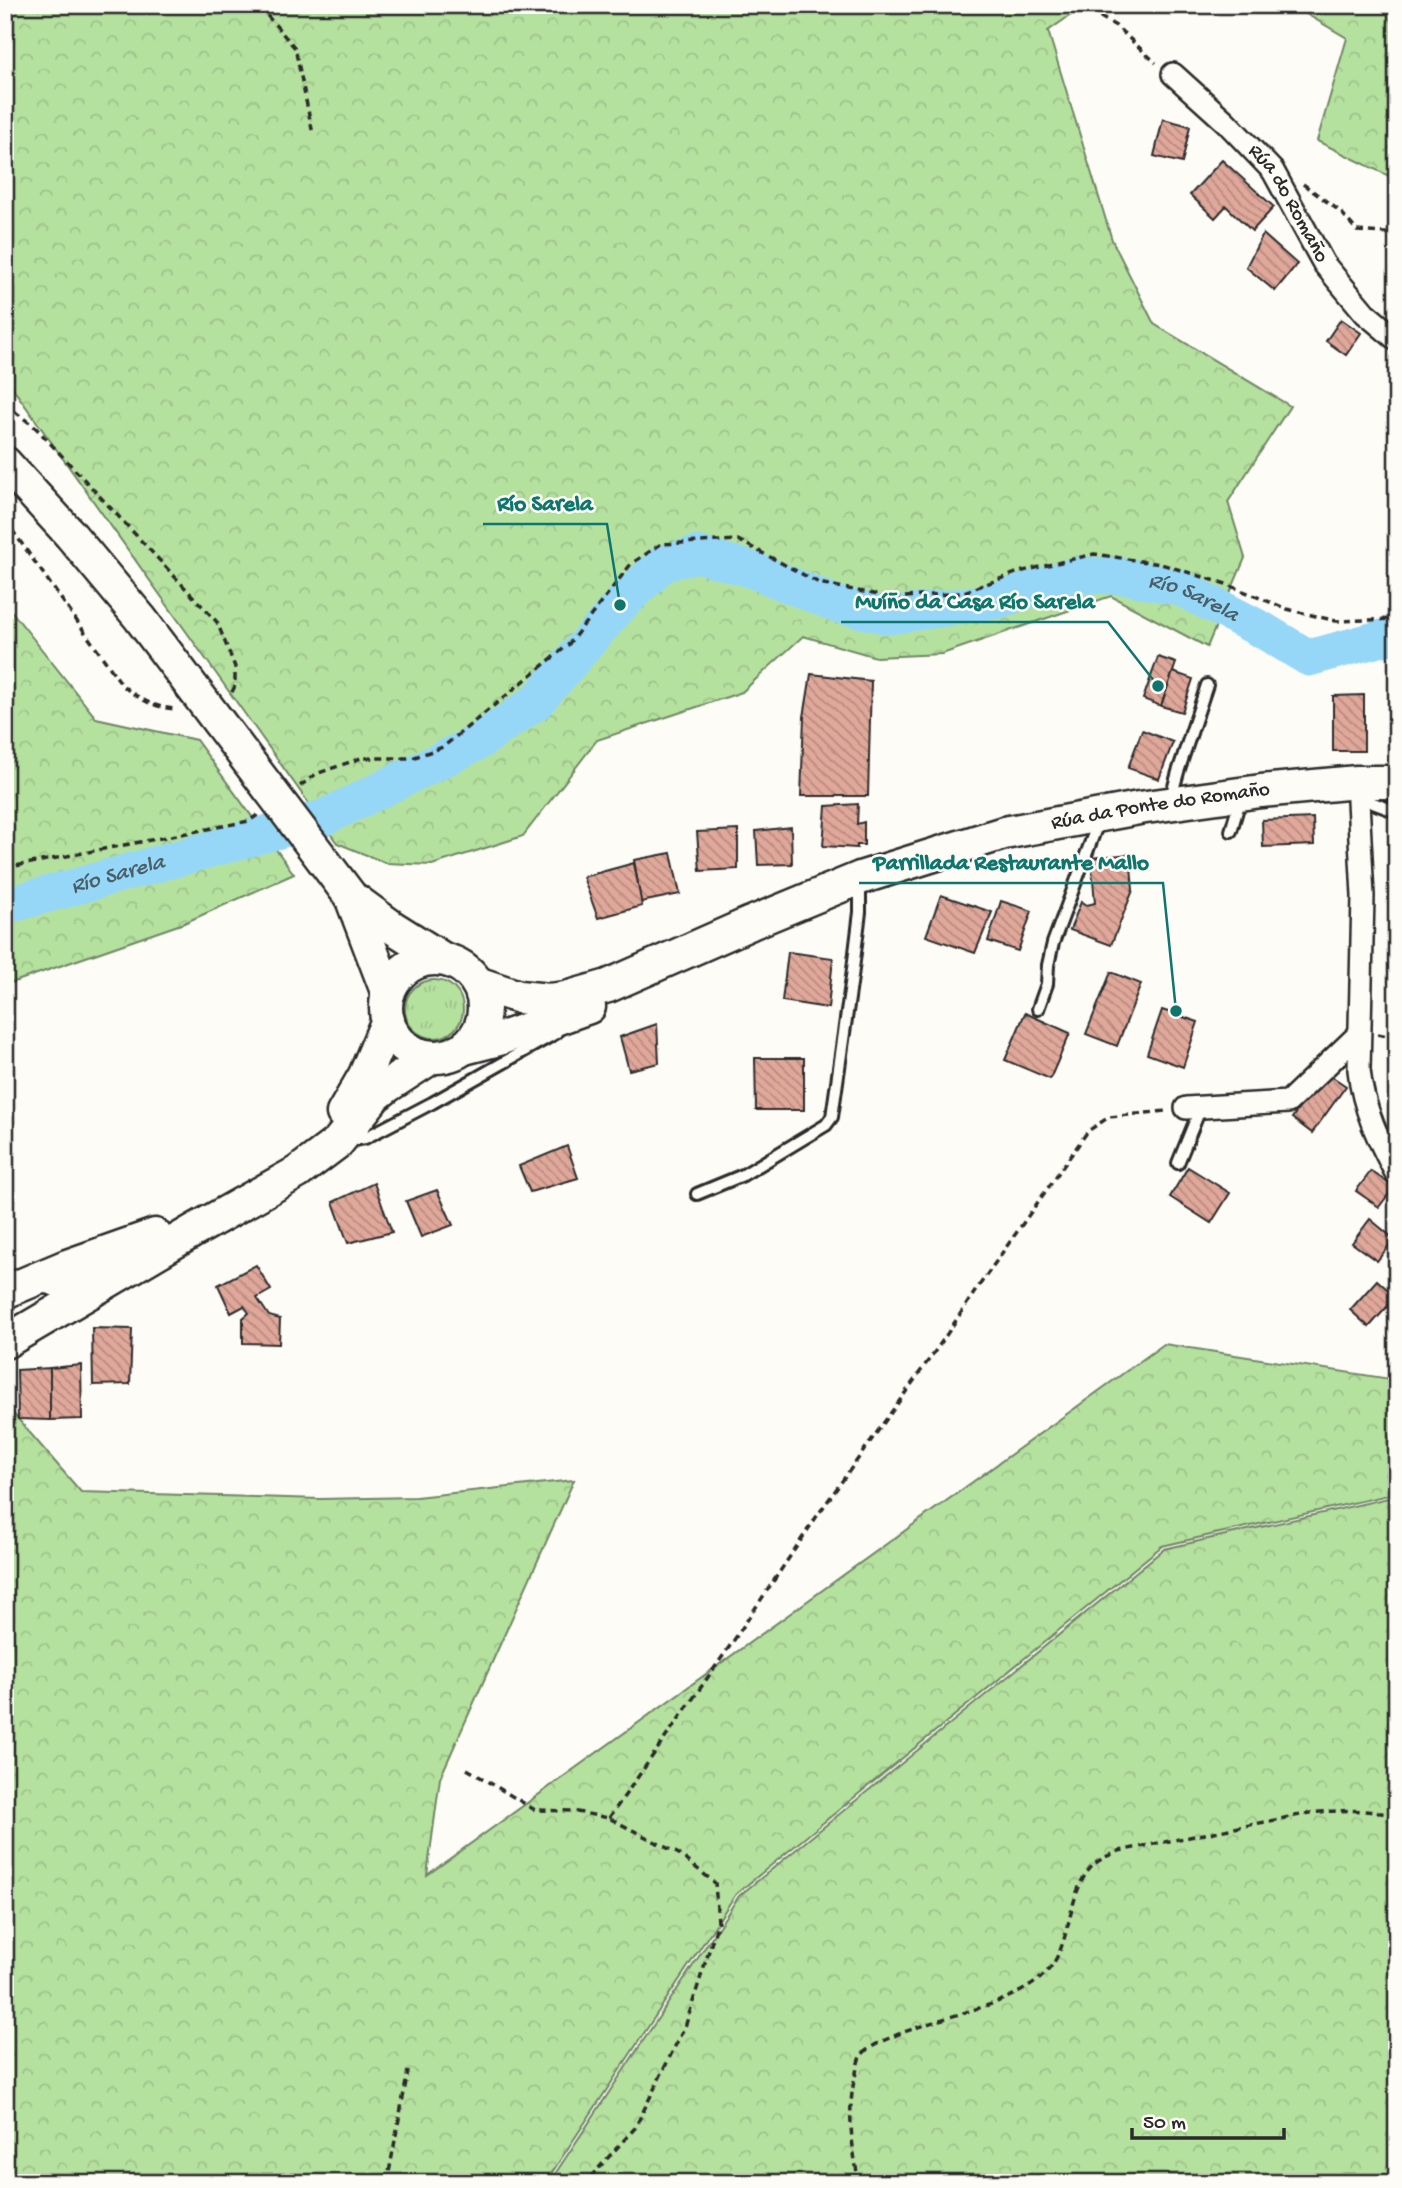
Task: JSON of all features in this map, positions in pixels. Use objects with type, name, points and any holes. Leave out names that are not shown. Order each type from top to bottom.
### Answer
[{"type":"main road","points":[[5,463],[69,533],[140,618],[351,897],[392,928],[443,959],[458,964],[471,974],[485,1004],[483,1021],[476,1036],[464,1048]]},
{"type":"main road","name":"Rúa da Ponte do Romaño","points":[[695,949],[860,878],[1004,833],[1102,814],[1242,794],[1309,786],[1357,790],[1397,782]]},
{"type":"main road","points":[[351,897],[397,1039],[407,1048],[432,1057],[449,1055],[586,1009],[673,965],[695,949]]},
{"type":"main road","points":[[477,983],[519,997],[549,1000],[566,998],[608,986],[695,949]]},
{"type":"main road","points":[[5,1325],[57,1281],[67,1266],[155,1235],[292,1158],[330,1127],[355,1093],[400,973],[413,964],[428,959],[443,959]]},
{"type":"main road","points":[[5,1342],[299,1172],[338,1142],[375,1096],[432,1057]]},
{"type":"main road","points":[[5,1292],[57,1281],[86,1283],[150,1248],[195,1230]]},
{"type":"street","name":"Rúa do Romaño","points":[[1173,74],[1225,121],[1275,175],[1324,264],[1364,313],[1397,340]]},
{"type":"street","points":[[1357,790],[1363,896],[1359,1034],[1362,1092],[1374,1130],[1397,1175]]},
{"type":"street","points":[[1193,1108],[1288,1102],[1359,1034]]},
{"type":"lane","points":[[1170,804],[1207,685]]},
{"type":"lane","points":[[1357,790],[1397,812]]},
{"type":"lane","points":[[1231,831],[1242,794]]},
{"type":"lane","points":[[1038,1009],[1047,984],[1053,943],[1102,814]]},
{"type":"lane","points":[[697,1194],[743,1175],[826,1125],[832,1118],[857,938],[860,878]]},
{"type":"lane","points":[[338,1142],[365,1138],[432,1103],[603,1004]]},
{"type":"lane","points":[[522,1031],[560,1030]]},
{"type":"lane","points":[[1178,1163],[1193,1108]]},
{"type":"path","points":[[261,5],[295,48],[313,134]]},
{"type":"path","points":[[1079,5],[1116,26],[1173,74]]},
{"type":"path","points":[[1275,175],[1291,177],[1306,185],[1341,212],[1357,231],[1397,234]]},
{"type":"path","points":[[5,404],[36,428],[112,509]]},
{"type":"path","points":[[294,790],[316,774],[361,758],[412,758],[443,747],[568,645],[631,564],[662,544],[738,540],[819,583],[893,598],[961,593],[1019,572],[1094,554],[1161,564],[1226,584],[1287,609],[1336,621],[1397,619]]},
{"type":"path","points":[[5,868],[249,821],[260,813]]},
{"type":"path","points":[[609,1818],[817,1516],[1088,1131],[1109,1117],[1193,1108]]},
{"type":"path","points":[[467,1769],[535,1811],[572,1811],[609,1818],[679,1854],[715,1883],[718,1922],[686,2024],[635,2128],[585,2183]]},
{"type":"path","points":[[859,2183],[850,2129],[852,2089],[860,2057],[874,2044],[918,2027],[972,2012],[1023,1991],[1049,1970],[1063,1947],[1080,1882],[1097,1861],[1119,1851],[1310,1813],[1376,1811],[1397,1817]]},
{"type":"path","points":[[387,2183],[408,2071]]},
{"type":"green space","points":[[5,5],[1085,5],[1048,31],[1112,240],[1154,324],[1290,406],[1228,502],[1245,558],[1207,647],[1111,596],[942,654],[876,657],[803,636],[742,692],[597,740],[523,836],[432,865],[386,863],[337,843],[14,390],[5,384]]},
{"type":"green space","points":[[1291,5],[1397,5],[1397,180],[1317,141],[1347,38]]},
{"type":"green space","points":[[5,603],[96,718],[196,740],[294,874],[184,923],[5,985]]},
{"type":"green space","points":[[428,980],[440,980],[455,988],[463,1003],[463,1015],[455,1030],[440,1038],[428,1038],[413,1030],[405,1015],[405,1003],[413,988]]},
{"type":"green space","points":[[1164,1344],[1397,1380],[1397,1493],[1162,1546],[736,1894],[545,2183],[5,2183],[5,1404],[81,1492],[320,1499],[416,1497],[574,1480],[440,1778],[427,1875]]},
{"type":"green space","points":[[1397,1496],[1397,2183],[549,2183],[739,1896],[1164,1549]]},
{"type":"building","points":[[1163,119],[1190,126],[1182,163],[1154,156]]},
{"type":"building","points":[[1222,160],[1274,207],[1252,231],[1226,206],[1215,218],[1190,195]]},
{"type":"building","points":[[1263,234],[1297,264],[1275,291],[1246,267]]},
{"type":"building","points":[[1341,319],[1361,333],[1346,355],[1326,341]]},
{"type":"building","points":[[1158,657],[1176,663],[1161,706],[1143,699]]},
{"type":"building","points":[[1173,672],[1193,679],[1182,712],[1161,706]]},
{"type":"building","points":[[811,674],[871,681],[868,796],[801,796],[804,717]]},
{"type":"building","points":[[1364,695],[1364,751],[1333,751],[1333,696]]},
{"type":"building","points":[[1142,730],[1173,742],[1159,779],[1128,768]]},
{"type":"building","points":[[858,804],[857,824],[864,822],[864,845],[857,845],[857,848],[823,846],[826,806]]},
{"type":"building","points":[[1313,818],[1314,845],[1263,847],[1262,820]]},
{"type":"building","points":[[791,827],[792,864],[758,865],[756,831]]},
{"type":"building","points":[[738,830],[738,869],[700,871],[697,832]]},
{"type":"building","points":[[671,853],[680,894],[641,902],[634,860]]},
{"type":"building","points":[[1130,854],[1133,890],[1111,945],[1070,930],[1081,902],[1087,905],[1095,903],[1091,858]]},
{"type":"building","points":[[634,863],[642,906],[598,918],[583,877]]},
{"type":"building","points":[[941,895],[992,912],[975,953],[926,936]]},
{"type":"building","points":[[1001,901],[1032,911],[1018,951],[988,941]]},
{"type":"building","points":[[788,952],[833,958],[828,1008],[782,1001]]},
{"type":"building","points":[[1111,972],[1141,984],[1117,1046],[1086,1034]]},
{"type":"building","points":[[1162,1010],[1198,1022],[1183,1067],[1147,1054]]},
{"type":"building","points":[[1025,1013],[1070,1033],[1050,1079],[1005,1060]]},
{"type":"building","points":[[657,1024],[659,1063],[629,1070],[620,1037]]},
{"type":"building","points":[[755,1058],[804,1058],[804,1110],[756,1110]]},
{"type":"building","points":[[1325,1072],[1346,1086],[1312,1133],[1292,1118]]},
{"type":"building","points":[[567,1146],[578,1178],[530,1192],[519,1166]]},
{"type":"building","points":[[1188,1167],[1230,1193],[1211,1223],[1170,1197]]},
{"type":"building","points":[[1371,1171],[1394,1187],[1379,1207],[1356,1191]]},
{"type":"building","points":[[374,1183],[392,1232],[348,1243],[333,1202]]},
{"type":"building","points":[[437,1190],[453,1225],[421,1237],[406,1201]]},
{"type":"building","points":[[1370,1219],[1394,1239],[1377,1261],[1352,1243]]},
{"type":"building","points":[[256,1265],[271,1290],[257,1298],[269,1316],[280,1319],[279,1344],[243,1343],[243,1318],[249,1313],[244,1306],[231,1313],[218,1285]]},
{"type":"building","points":[[1377,1280],[1396,1297],[1369,1327],[1350,1310]]},
{"type":"building","points":[[92,1328],[132,1329],[130,1384],[93,1385]]},
{"type":"building","points":[[81,1365],[82,1419],[50,1420],[50,1368]]},
{"type":"building","points":[[50,1368],[50,1420],[18,1419],[17,1370]]},
{"type":"waterway","name":"Río Sarela","points":[[5,906],[323,818],[480,741],[536,702],[620,605],[662,564],[697,554],[753,570],[839,605],[889,616],[996,601],[1076,575],[1126,576],[1181,588],[1309,658],[1397,634]]},
{"type":"place","name":"Río Sarela","points":[[620,605]]},
{"type":"place","name":"Muíño da Casa Río Sarela","points":[[1158,686]]},
{"type":"place","name":"Parrillada Restaurante Mallo","points":[[1176,1011]]}]
